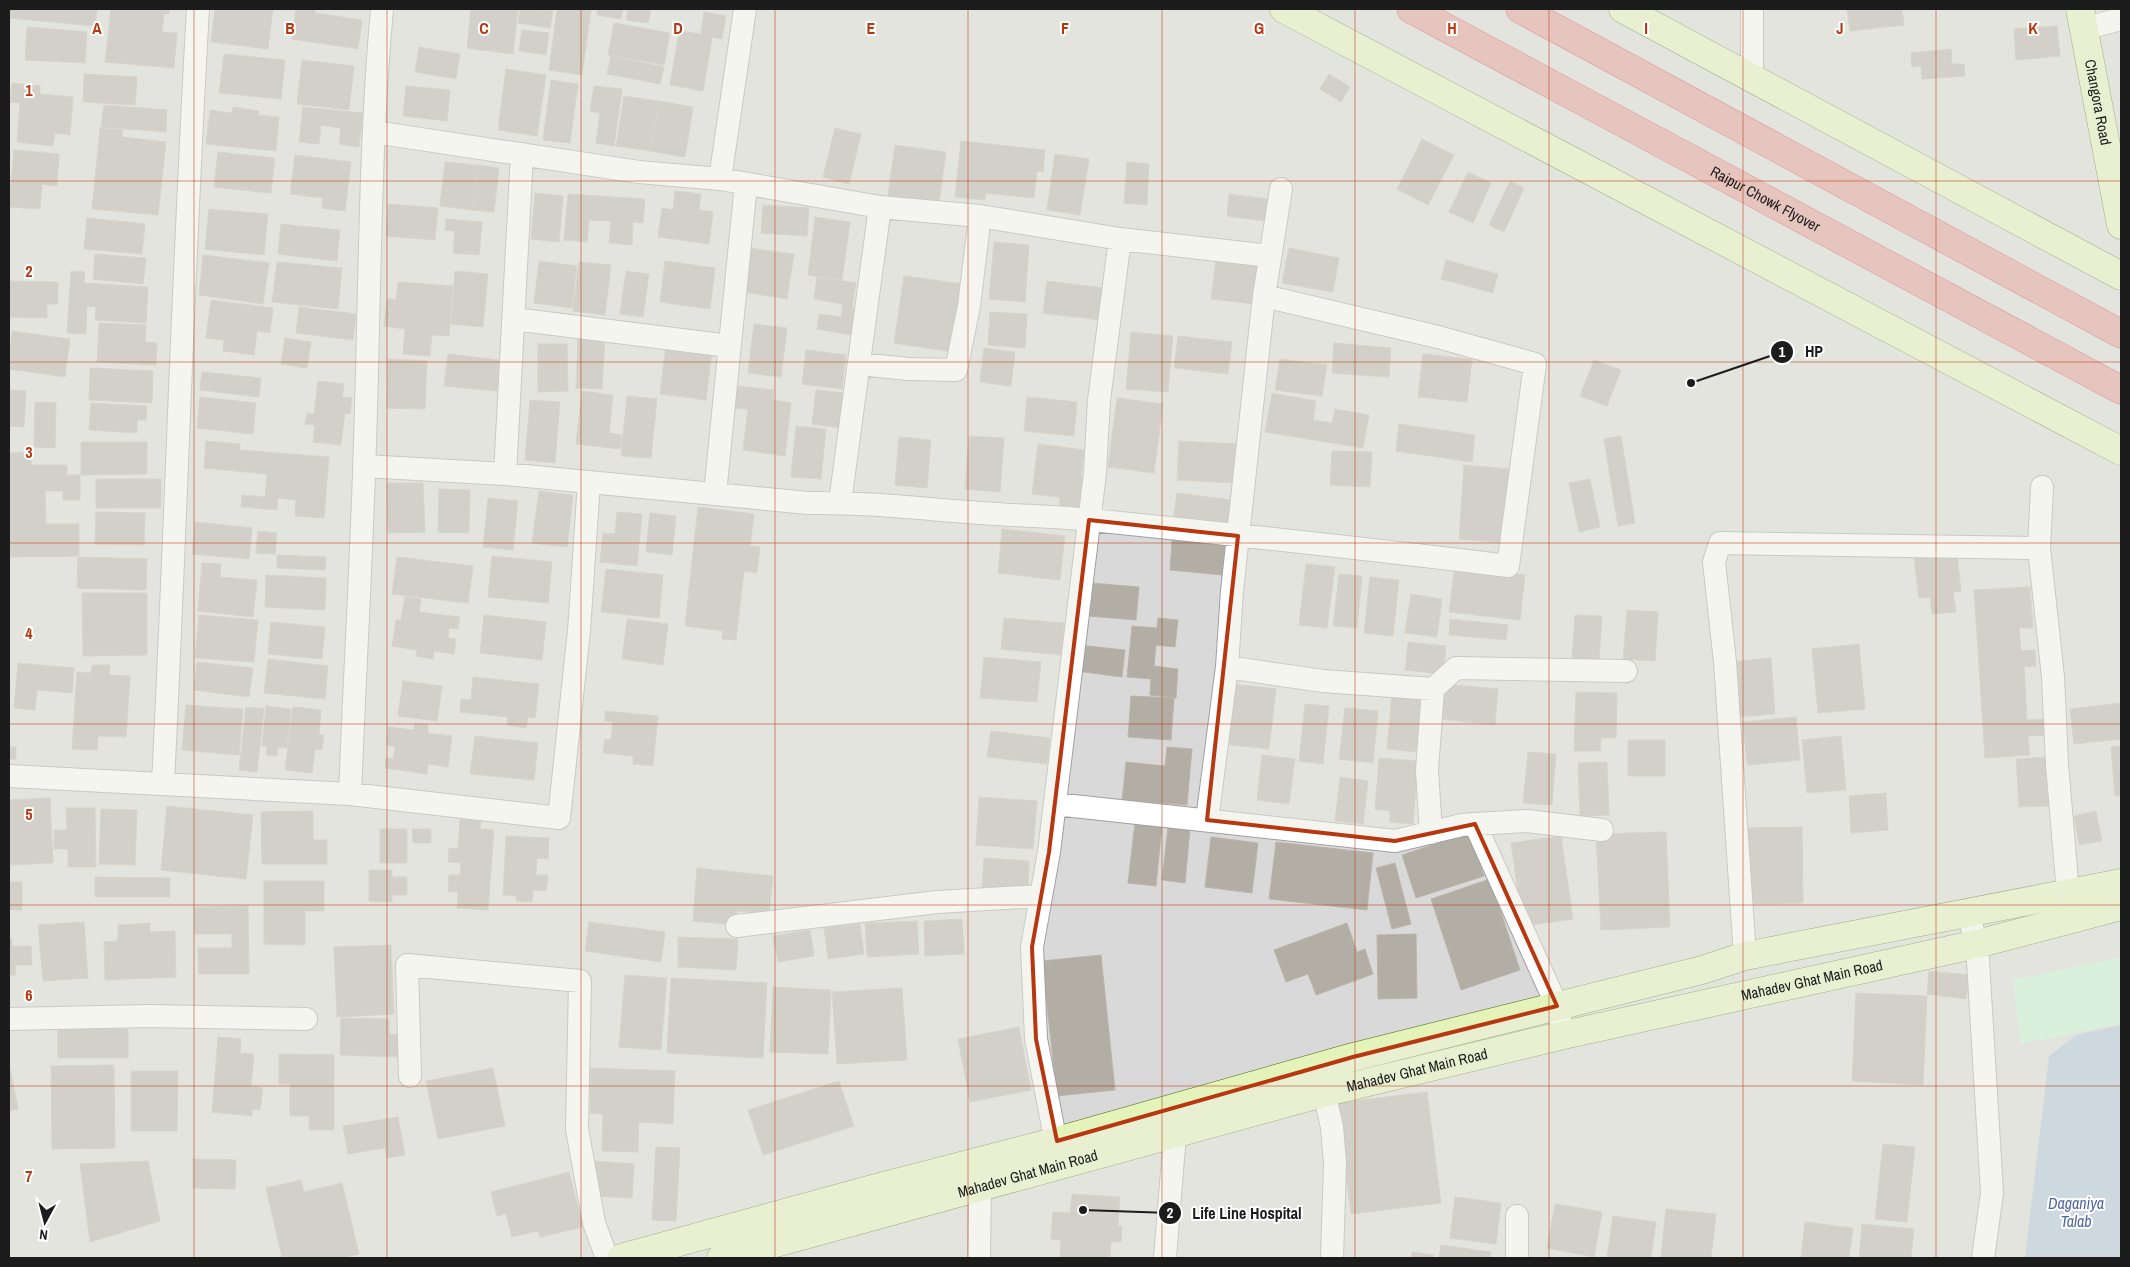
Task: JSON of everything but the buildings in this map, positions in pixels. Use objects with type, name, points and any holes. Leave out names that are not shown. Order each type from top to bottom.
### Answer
[{"type":"highway","name":"Raipur Chowk Flyover","points":[[1411,9],[1488,48],[2121,390]]},
{"type":"highway","points":[[1520,9],[2121,334]]},
{"type":"street","points":[[163,783],[173,588],[181,342],[198,9]]},
{"type":"street","points":[[350,794],[364,466],[369,239],[382,9]]},
{"type":"street","points":[[720,179],[745,9]]},
{"type":"street","points":[[1284,9],[2121,451]]},
{"type":"street","points":[[1623,9],[2121,276]]},
{"type":"street","points":[[1752,9],[1752,78]]},
{"type":"street","points":[[2081,19],[2121,19]]},
{"type":"street","name":"Changora Road","points":[[2081,19],[2115,168],[2121,224]]},
{"type":"street","points":[[374,132],[639,172],[720,179],[880,207],[980,216],[1120,239],[1270,256]]},
{"type":"street","points":[[505,474],[522,154]]},
{"type":"street","points":[[715,494],[746,184]]},
{"type":"street","points":[[1207,820],[1227,667],[1238,536],[1264,296],[1281,189]]},
{"type":"street","points":[[840,502],[880,207]]},
{"type":"street","points":[[860,364],[908,369],[956,370],[969,306],[980,216]]},
{"type":"street","points":[[1058,1154],[1036,1039],[1032,947],[1055,804],[1095,473],[1099,400],[1120,239]]},
{"type":"street","points":[[364,466],[505,474],[808,503],[840,502],[1089,520],[1508,566],[1535,364],[1438,337],[1264,296]]},
{"type":"street","points":[[514,319],[729,346]]},
{"type":"street","points":[[9,776],[350,794],[559,818],[579,631],[589,482]]},
{"type":"street","points":[[2042,487],[2039,548],[2053,677],[2057,764],[2068,893]]},
{"type":"street","points":[[1745,956],[1725,662],[1714,562],[1720,544],[2039,548]]},
{"type":"street","points":[[1227,667],[1323,681],[1434,688]]},
{"type":"street","points":[[1431,833],[1427,770],[1434,688],[1456,668],[1626,670]]},
{"type":"street","points":[[1055,804],[1395,841],[1462,825],[1527,821],[1602,830]]},
{"type":"street","points":[[1475,824],[1557,1006],[1564,1035]]},
{"type":"street","points":[[621,1258],[865,1191],[1058,1154],[1320,1080],[1362,1054],[1702,970],[1745,956],[2121,883]]},
{"type":"street","points":[[737,926],[937,902],[1041,896]]},
{"type":"street","name":"Mahadev Ghat Main Road","points":[[721,1258],[771,1251],[980,1187],[1058,1154],[1175,1134],[1320,1080],[1564,1035],[1977,944],[2121,906]]},
{"type":"street","points":[[1968,913],[1977,944],[1992,1193],[1983,1258]]},
{"type":"street","points":[[410,1076],[407,964],[580,981],[578,1130],[594,1223],[607,1258]]},
{"type":"street","points":[[9,1019],[148,1016],[306,1019]]},
{"type":"street","points":[[1320,1080],[1332,1128],[1335,1164],[1332,1258]]},
{"type":"street","points":[[1165,1258],[1175,1134]]},
{"type":"street","points":[[979,1258],[980,1187]]},
{"type":"street","points":[[1517,1216],[1517,1258]]},
{"type":"highlighted area","points":[[1089,520],[1238,536],[1207,820],[1395,841],[1475,824],[1557,1006],[1353,1057],[1057,1141],[1036,1039],[1032,947],[1049,852]]},
{"type":"shaded area","points":[[9,9],[2121,9],[2121,1258],[9,1258]]},
{"type":"green space","points":[[2121,957],[2121,1023],[2021,1044],[2013,980]]},
{"type":"water","name":"Daganiya Talab","points":[[2121,1025],[2121,1258],[2025,1258],[2049,1056],[2076,1035]]},
{"type":"place","name":"HP","points":[[1691,383]]},
{"type":"place","name":"Life Line Hospital","points":[[1083,1210]]}]
